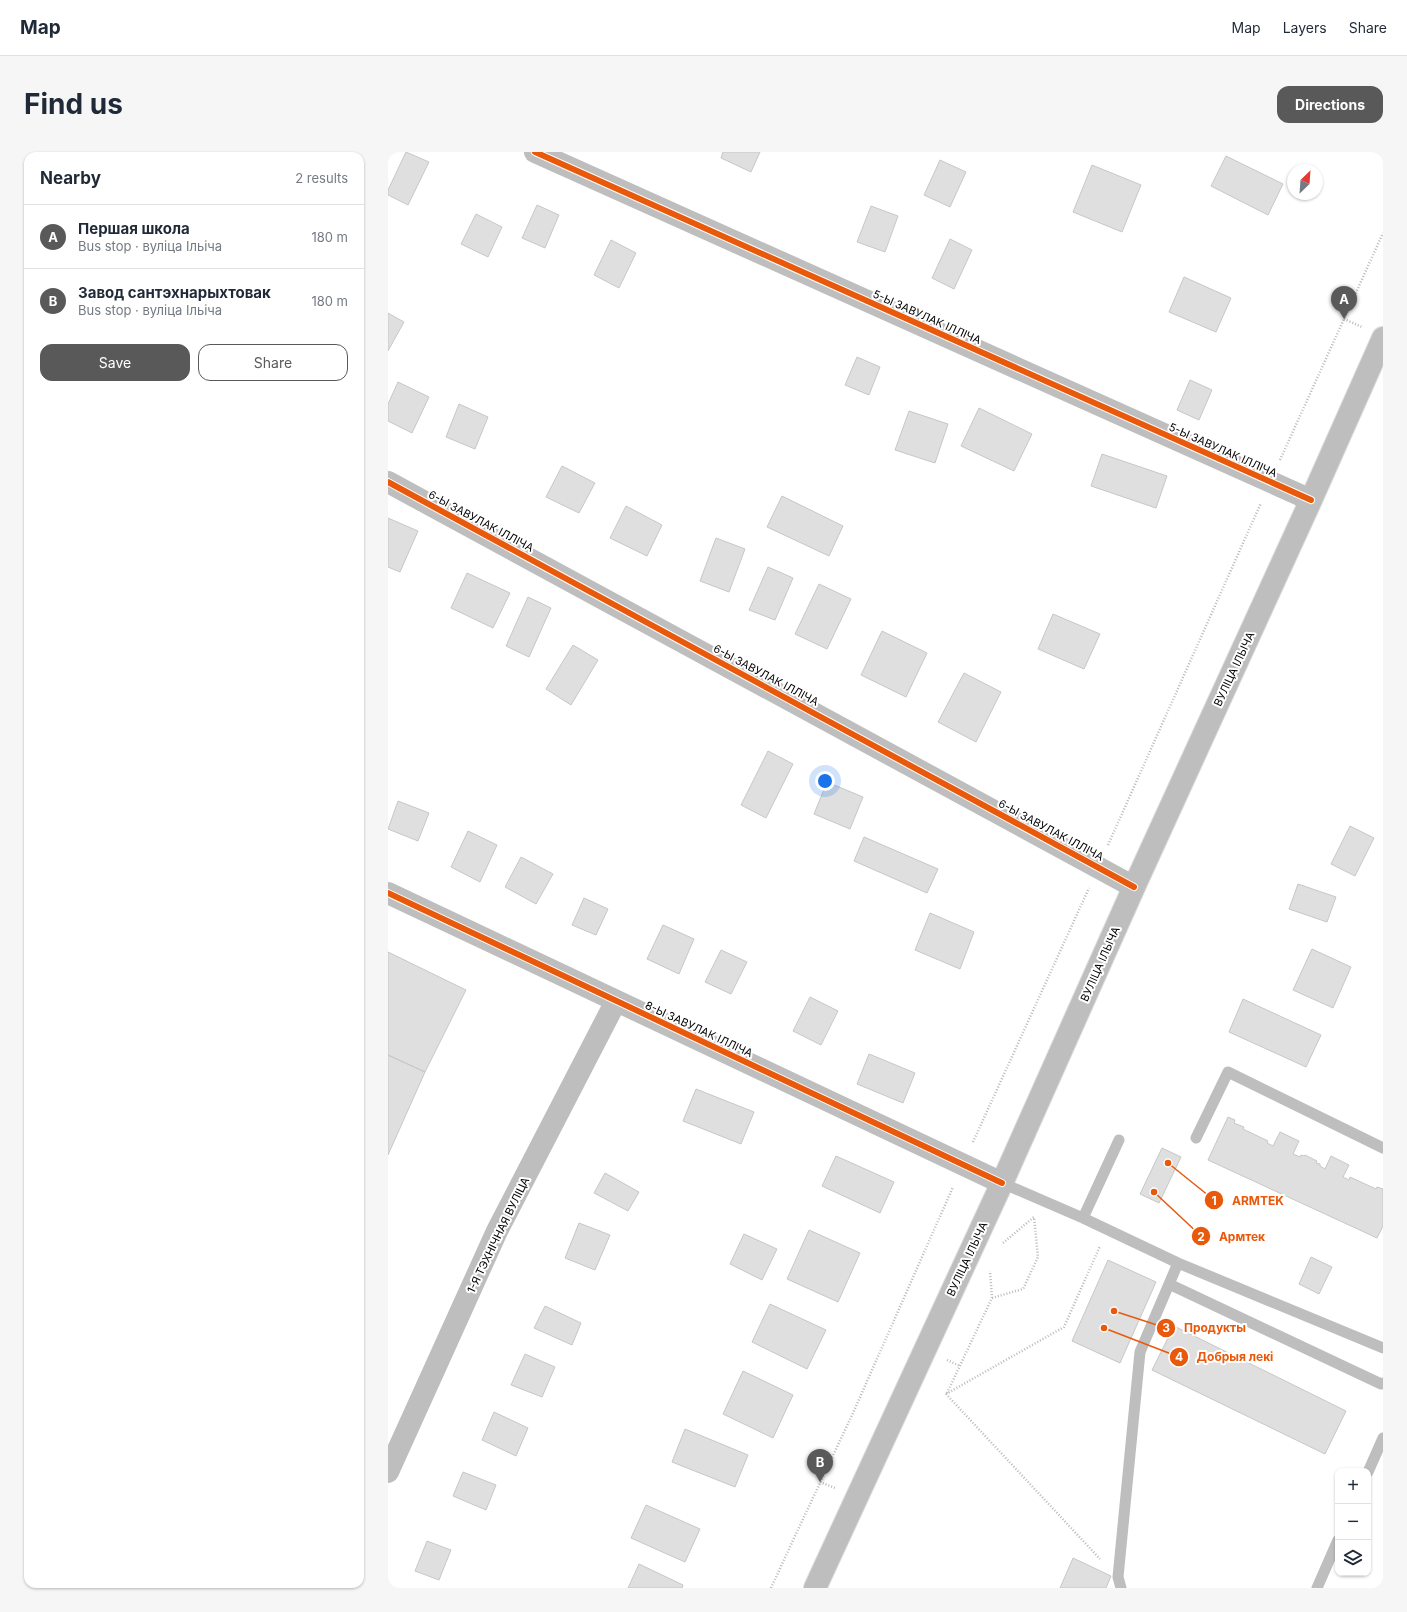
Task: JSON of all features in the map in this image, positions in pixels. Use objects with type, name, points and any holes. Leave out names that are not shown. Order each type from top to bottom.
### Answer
[{"type":"street","name":"5-Ы ЗАВУЛАК ІЛЛІЧА","points":[[536,152],[1311,500]]},
{"type":"street","name":"ВУЛІЦА ІЛЬІЧА","points":[[816,1588],[1002,1183],[1134,887],[1311,500],[1383,338]]},
{"type":"street","name":"6-Ы ЗАВУЛАК ІЛЛІЧА","points":[[388,482],[1134,887]]},
{"type":"street","name":"8-Ы ЗАВУЛАК ІЛЛІЧА","points":[[388,893],[1002,1183]]},
{"type":"street","name":"1-Я ТЭХНІЧНАЯ ВУЛІЦА","points":[[388,1472],[497,1231],[616,1001]]},
{"type":"lane","points":[[1196,1138],[1228,1072],[1383,1148]]},
{"type":"lane","points":[[1083,1218],[1119,1140]]},
{"type":"lane","points":[[1002,1183],[1083,1218],[1178,1263],[1383,1348]]},
{"type":"lane","points":[[1119,1583],[1140,1352],[1178,1263]]},
{"type":"lane","points":[[1169,1284],[1381,1384],[1383,1383]]},
{"type":"lane","points":[[1370,1468],[1383,1438]]},
{"type":"lane","points":[[1317,1588],[1335,1547]]},
{"type":"path","points":[[771,1588],[794,1536],[853,1413],[963,1164],[1383,233]]},
{"type":"path","points":[[992,1298],[1023,1289],[1038,1257],[1034,1216],[1004,1242],[1001,1248]]},
{"type":"path","points":[[946,1394],[1064,1326],[1107,1230]]},
{"type":"path","points":[[946,1394],[992,1298],[989,1272],[992,1266]]},
{"type":"path","points":[[946,1394],[1119,1583]]},
{"type":"building","points":[[406,152],[429,162],[408,205],[388,195],[388,190]]},
{"type":"building","points":[[723,152],[760,152],[751,172],[721,158]]},
{"type":"building","points":[[1226,156],[1283,184],[1268,215],[1211,186]]},
{"type":"building","points":[[940,160],[966,172],[950,207],[924,195]]},
{"type":"building","points":[[1092,165],[1141,185],[1122,232],[1073,212]]},
{"type":"building","points":[[537,205],[559,215],[545,248],[522,238]]},
{"type":"building","points":[[871,206],[898,216],[885,252],[857,242]]},
{"type":"building","points":[[476,214],[502,227],[488,257],[461,244]]},
{"type":"building","points":[[950,239],[972,250],[954,289],[932,278]]},
{"type":"building","points":[[611,240],[636,253],[619,288],[594,275]]},
{"type":"building","points":[[1184,277],[1231,298],[1216,332],[1169,312]]},
{"type":"building","points":[[388,313],[404,322],[388,351]]},
{"type":"building","points":[[857,357],[880,367],[869,395],[845,385]]},
{"type":"building","points":[[1190,380],[1212,390],[1199,420],[1177,410]]},
{"type":"building","points":[[398,382],[429,397],[412,433],[388,421],[388,404]]},
{"type":"building","points":[[459,404],[488,417],[475,449],[446,437]]},
{"type":"building","points":[[979,408],[1032,434],[1014,471],[961,446]]},
{"type":"building","points":[[909,411],[948,424],[935,463],[895,450]]},
{"type":"building","points":[[1102,454],[1167,476],[1156,508],[1091,486]]},
{"type":"building","points":[[562,466],[595,483],[579,513],[546,497]]},
{"type":"building","points":[[782,496],[843,526],[829,556],[767,527]]},
{"type":"building","points":[[626,506],[662,525],[647,556],[610,538]]},
{"type":"building","points":[[388,518],[418,531],[400,572],[388,567]]},
{"type":"building","points":[[716,538],[745,549],[729,592],[700,581]]},
{"type":"building","points":[[768,567],[793,578],[775,620],[749,610]]},
{"type":"building","points":[[467,573],[510,593],[493,628],[451,608]]},
{"type":"building","points":[[819,584],[851,599],[827,649],[795,634]]},
{"type":"building","points":[[528,597],[551,608],[529,657],[506,646]]},
{"type":"building","points":[[1053,614],[1100,634],[1084,669],[1038,649]]},
{"type":"building","points":[[882,631],[927,653],[906,697],[861,675]]},
{"type":"building","points":[[573,645],[598,660],[571,705],[546,689]]},
{"type":"building","points":[[964,673],[1001,692],[976,742],[938,722]]},
{"type":"building","points":[[768,751],[793,764],[766,818],[741,805]]},
{"type":"building","points":[[827,782],[863,797],[850,829],[814,814]]},
{"type":"building","points":[[398,801],[429,813],[418,841],[388,829]]},
{"type":"building","points":[[1350,826],[1374,838],[1355,876],[1331,864]]},
{"type":"building","points":[[468,831],[497,845],[480,882],[451,867]]},
{"type":"building","points":[[864,837],[938,869],[927,893],[854,861]]},
{"type":"building","points":[[521,857],[553,874],[536,904],[505,887]]},
{"type":"building","points":[[1298,884],[1336,897],[1327,922],[1289,909]]},
{"type":"building","points":[[584,898],[608,909],[596,935],[572,925]]},
{"type":"building","points":[[930,913],[974,932],[960,969],[915,950]]},
{"type":"building","points":[[663,925],[694,939],[679,974],[647,959]]},
{"type":"building","points":[[1312,949],[1351,967],[1333,1008],[1293,990]]},
{"type":"building","points":[[721,950],[747,962],[731,994],[705,982]]},
{"type":"building","points":[[388,952],[466,990],[425,1072],[388,1055]]},
{"type":"building","points":[[810,997],[838,1011],[821,1045],[793,1031]]},
{"type":"building","points":[[1243,999],[1321,1035],[1306,1067],[1229,1032]]},
{"type":"building","points":[[869,1054],[915,1073],[903,1103],[857,1084]]},
{"type":"building","points":[[388,1055],[425,1072],[388,1155]]},
{"type":"building","points":[[696,1089],[754,1112],[741,1144],[683,1121]]},
{"type":"building","points":[[1228,1117],[1235,1120],[1234,1123],[1244,1127],[1243,1129],[1268,1141],[1267,1143],[1273,1146],[1280,1132],[1299,1141],[1293,1154],[1300,1157],[1301,1155],[1305,1155],[1317,1161],[1316,1163],[1320,1164],[1320,1166],[1325,1169],[1331,1156],[1349,1165],[1343,1177],[1349,1180],[1350,1177],[1376,1189],[1377,1187],[1383,1189],[1383,1226],[1377,1238],[1208,1160]]},
{"type":"building","points":[[1162,1148],[1181,1157],[1159,1203],[1140,1194]]},
{"type":"building","points":[[836,1156],[894,1182],[880,1213],[822,1186]]},
{"type":"building","points":[[605,1173],[639,1192],[628,1211],[594,1193]]},
{"type":"building","points":[[579,1223],[610,1235],[595,1270],[565,1258]]},
{"type":"building","points":[[809,1230],[860,1253],[838,1302],[787,1279]]},
{"type":"building","points":[[744,1234],[777,1249],[762,1280],[730,1264]]},
{"type":"building","points":[[1311,1257],[1332,1267],[1319,1294],[1299,1284]]},
{"type":"building","points":[[1108,1260],[1156,1282],[1120,1363],[1072,1341]]},
{"type":"building","points":[[770,1304],[826,1330],[807,1369],[752,1342]]},
{"type":"building","points":[[545,1306],[581,1323],[572,1345],[534,1328]]},
{"type":"building","points":[[1174,1326],[1346,1411],[1325,1454],[1152,1370]]},
{"type":"building","points":[[525,1354],[555,1367],[542,1397],[511,1385]]},
{"type":"building","points":[[743,1371],[793,1395],[773,1438],[723,1414]]},
{"type":"building","points":[[494,1412],[528,1428],[516,1456],[482,1440]]},
{"type":"building","points":[[685,1429],[748,1455],[735,1487],[672,1462]]},
{"type":"building","points":[[463,1472],[496,1485],[486,1510],[453,1496]]},
{"type":"building","points":[[646,1505],[700,1529],[685,1562],[631,1538]]},
{"type":"building","points":[[427,1541],[451,1550],[439,1580],[415,1571]]},
{"type":"building","points":[[1073,1558],[1111,1576],[1106,1588],[1060,1588]]},
{"type":"building","points":[[639,1564],[683,1585],[682,1588],[628,1588]]},
{"type":"cycle path","points":[[535,152],[1311,500]]},
{"type":"cycle path","points":[[388,482],[1134,887]]},
{"type":"cycle path","points":[[388,893],[1002,1183]]},
{"type":"place","name":"Першая школа","points":[[1344,319]]},
{"type":"place","name":"ARMTEK","points":[[1168,1163]]},
{"type":"place","name":"Армтек","points":[[1154,1192]]},
{"type":"place","name":"Продукты","points":[[1114,1311]]},
{"type":"place","name":"Добрыя лекі","points":[[1104,1328]]},
{"type":"place","name":"Завод сантэхнарыхтовак","points":[[820,1482]]}]
